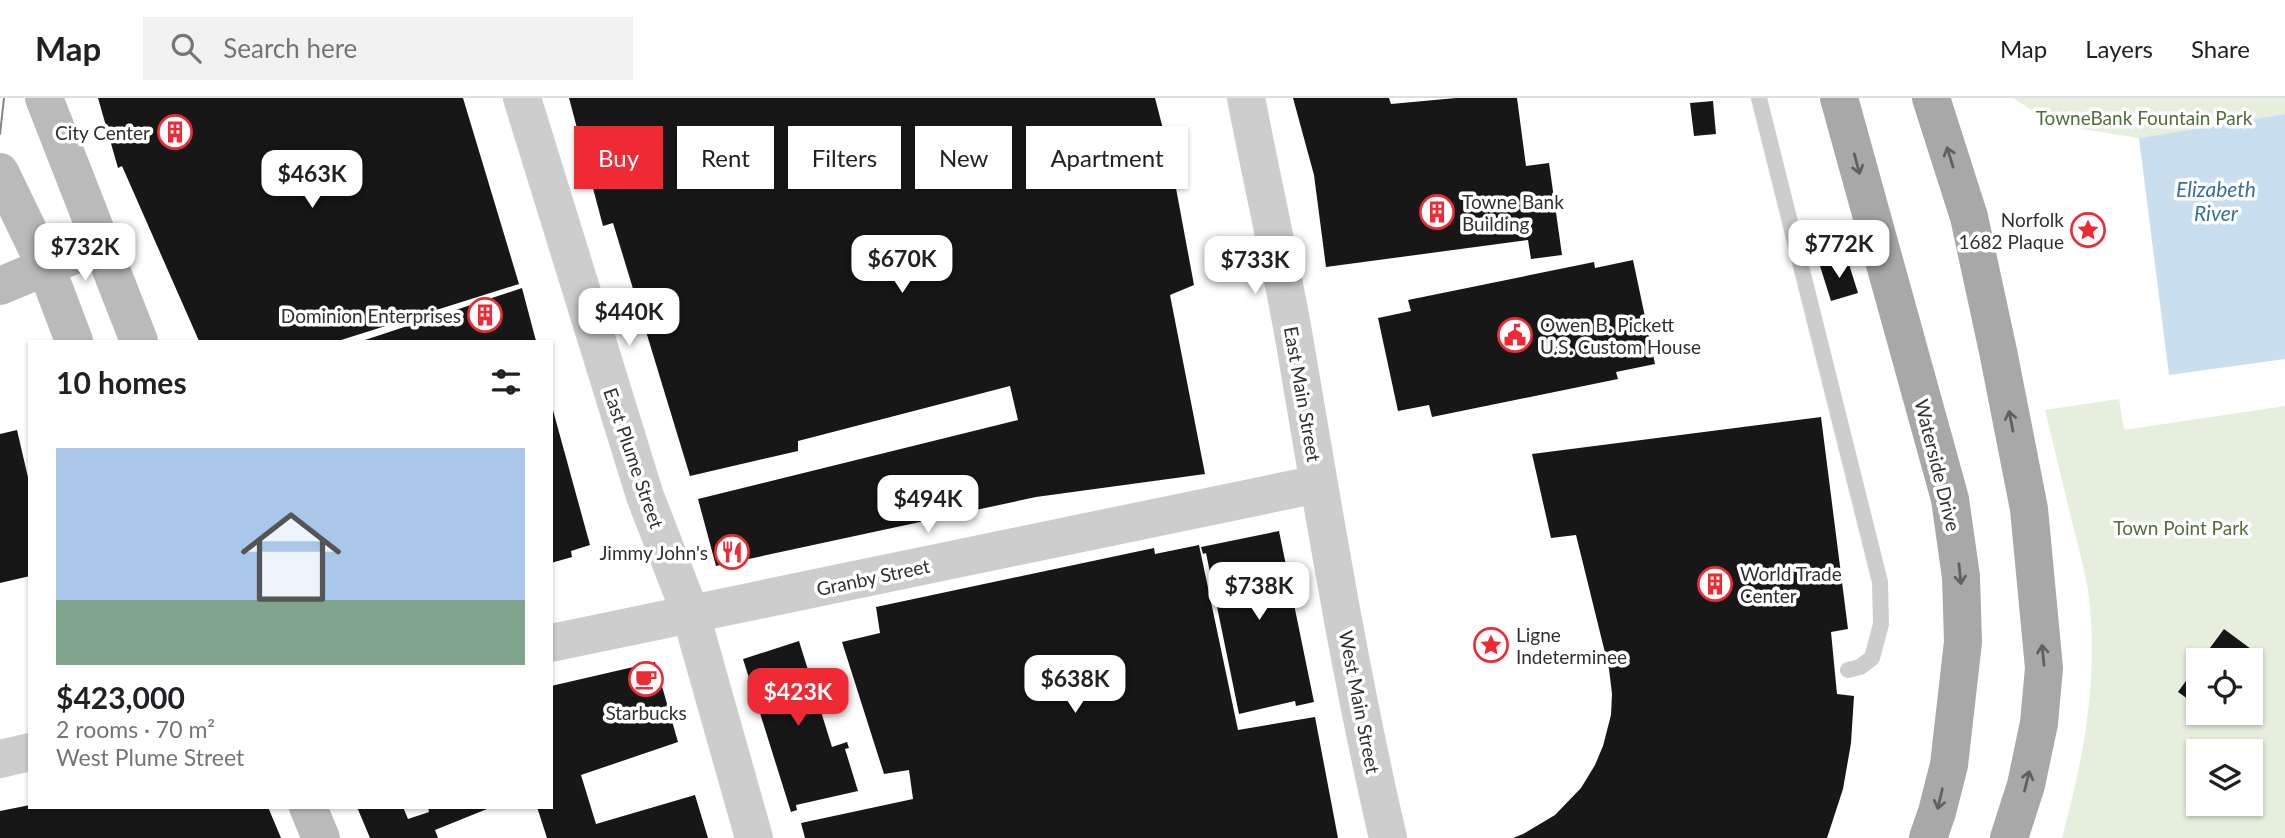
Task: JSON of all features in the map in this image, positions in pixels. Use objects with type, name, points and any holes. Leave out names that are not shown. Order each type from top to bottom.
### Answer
[{"type":"main road","points":[[44,98],[139,340]]},
{"type":"main road","name":"Waterside Drive","points":[[1839,98],[1950,499],[1961,577],[1963,642],[1949,765],[1928,838]]},
{"type":"main road","points":[[1931,98],[1969,217],[2029,509],[2044,668],[2039,723],[2029,772],[2009,838]]},
{"type":"main road","points":[[0,172],[11,216],[46,267],[74,340]]},
{"type":"main road","points":[[11,216],[80,189]]},
{"type":"main road","points":[[0,286],[101,244]]},
{"type":"main road","points":[[309,809],[321,838]]},
{"type":"street","name":"East Plume Street","points":[[522,98],[645,496],[691,615],[754,838]]},
{"type":"street","name":"East Main Street","points":[[1246,98],[1292,329],[1318,484]]},
{"type":"street","name":"Granby Street","points":[[553,643],[1318,484]]},
{"type":"street","name":"West Main Street","points":[[1318,484],[1368,752],[1388,838]]},
{"type":"street","points":[[0,759],[28,752]]},
{"type":"lane","points":[[1759,98],[1880,582],[1881,624],[1872,658],[1860,667],[1848,670]]},
{"type":"green space","name":"TowneBank Fountain Park","points":[[2013,98],[2285,98],[2285,114],[2139,138],[2082,129],[2047,120]]},
{"type":"green space","name":"Town Point Park","points":[[2119,399],[2124,430],[2285,406],[2285,838],[2062,838],[2082,752],[2090,696],[2092,638],[2086,577],[2045,410]]},
{"type":"water","name":"Elizabeth River","points":[[2285,114],[2285,359],[2169,375],[2139,138]]},
{"type":"building","points":[[98,98],[463,98],[519,284],[341,340],[199,340],[122,166],[118,168]]},
{"type":"building","points":[[569,98],[1155,98],[1162,126],[1026,126],[1026,189],[1176,189],[1194,285],[1170,295],[1205,474],[1036,497],[716,566],[698,499],[1018,420],[1010,386],[798,441],[798,451],[690,476],[613,223],[603,226],[593,189],[663,189],[663,126],[576,126]]},
{"type":"building","points":[[1293,98],[1389,98],[1391,104],[1456,98],[1517,98],[1526,166],[1549,163],[1562,255],[1531,259],[1528,240],[1326,267],[1314,175]]},
{"type":"building","points":[[1713,101],[1716,134],[1694,136],[1690,103]]},
{"type":"building","points":[[1847,258],[1858,293],[1831,301],[1820,266]]},
{"type":"building","name":"Owen B. Pickett U.S. Custom House","points":[[1633,260],[1655,364],[1616,372],[1618,379],[1432,417],[1429,405],[1398,411],[1378,318],[1411,311],[1408,300],[1594,262],[1595,268]]},
{"type":"building","name":"Dominion Enterprises","points":[[522,288],[536,340],[365,340]]},
{"type":"building","points":[[553,410],[590,545],[571,551],[572,557],[553,562]]},
{"type":"building","name":"World Trade Center","points":[[1821,417],[1848,629],[1831,632],[1837,694],[1854,696],[1851,743],[1843,789],[1827,838],[1513,838],[1555,815],[1581,788],[1603,746],[1611,715],[1609,669],[1576,535],[1551,538],[1532,454]]},
{"type":"building","points":[[17,430],[28,477],[28,576],[0,583],[0,434]]},
{"type":"building","points":[[1279,531],[1314,702],[1296,706],[1295,701],[1239,714],[1206,553],[1203,554],[1201,547]]},
{"type":"building","points":[[1199,545],[1238,730],[1315,717],[1338,838],[805,838],[801,823],[913,799],[909,770],[884,774],[842,642],[880,633],[876,607],[1154,548],[1155,554]]},
{"type":"building","points":[[2224,629],[2250,648],[2210,648]]},
{"type":"building","points":[[799,641],[832,747],[847,742],[849,748],[845,749],[858,791],[796,805],[797,810],[791,812],[743,659]]},
{"type":"building","points":[[655,662],[678,742],[581,775],[596,824],[695,795],[708,838],[547,838],[538,809],[553,809],[553,686]]},
{"type":"building","points":[[2186,681],[2186,698],[2178,692]]},
{"type":"building","points":[[28,805],[28,809],[269,809],[281,838],[0,838],[0,811]]},
{"type":"building","points":[[358,809],[404,809],[408,819],[429,812],[428,809],[487,809],[435,830],[438,838],[370,838]]},
{"type":"tram line","points":[[0,134],[4,98]]},
{"type":"place","name":"City Center","points":[[175,132]]},
{"type":"place","name":"Towne Bank Building","points":[[1437,212]]},
{"type":"place","name":"Norfolk 1682 Plaque","points":[[2088,230]]},
{"type":"place","name":"Dominion Enterprises","points":[[485,315]]},
{"type":"place","name":"Owen B. Pickett U.S. Custom House","points":[[1515,335]]},
{"type":"place","name":"Jimmy John's","points":[[732,552]]},
{"type":"place","name":"World Trade Center","points":[[1715,584]]},
{"type":"place","name":"Ligne Indeterminee","points":[[1491,645]]},
{"type":"place","name":"Starbucks","points":[[646,679]]}]
